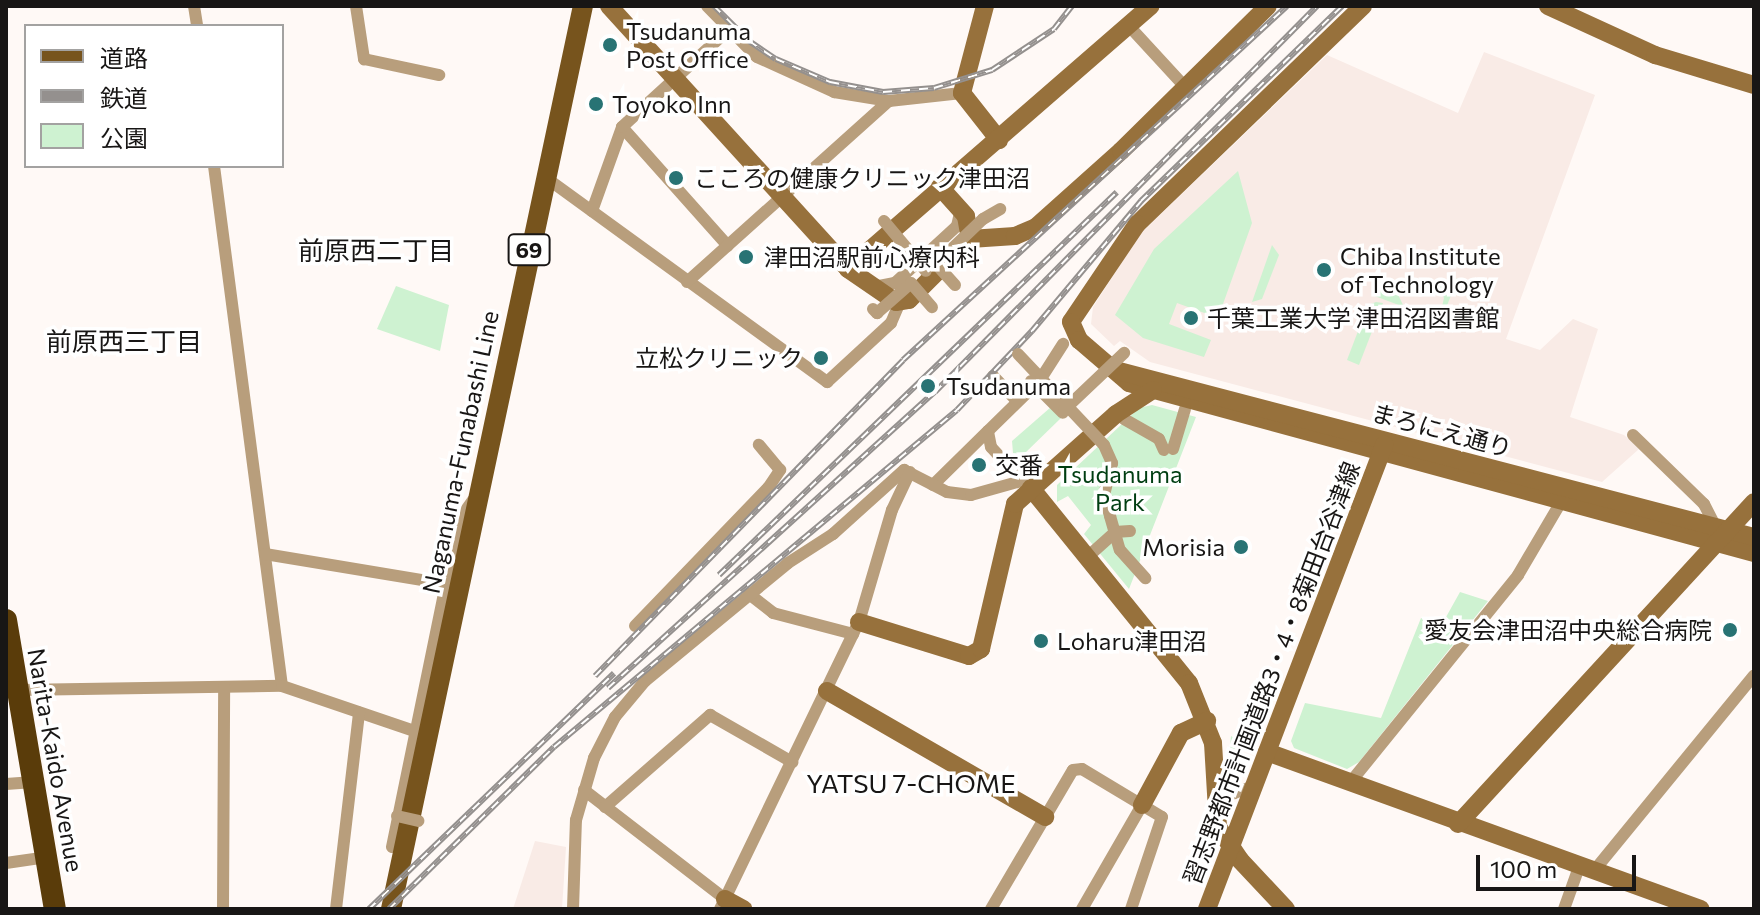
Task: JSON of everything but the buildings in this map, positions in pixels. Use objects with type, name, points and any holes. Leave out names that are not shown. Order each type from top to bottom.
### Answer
[{"type":"highway","name":"Narita-Kaido Avenue","points":[[6,620],[15,696],[34,782],[55,909]]},
{"type":"main road","name":"Naganuma-Funabashi Line","points":[[391,909],[583,6]]},
{"type":"street","points":[[356,6],[364,59],[439,75]]},
{"type":"street","points":[[609,6],[848,269],[866,286],[900,302]]},
{"type":"street","points":[[707,6],[727,31],[782,72],[834,92],[889,101],[962,93]]},
{"type":"street","points":[[962,93],[985,6]]},
{"type":"street","points":[[848,269],[1151,6]]},
{"type":"street","points":[[545,177],[827,382],[891,323],[900,302],[914,295],[970,239],[1015,236],[1036,227],[1187,89],[1268,6]]},
{"type":"street","points":[[1048,366],[1071,322],[1137,224],[1363,6]]},
{"type":"street","points":[[1548,6],[1655,55],[1754,85]]},
{"type":"street","points":[[1129,26],[1187,89]]},
{"type":"street","points":[[592,211],[622,127],[727,31]]},
{"type":"street","points":[[962,93],[999,140]]},
{"type":"street","points":[[687,282],[889,101]]},
{"type":"street","points":[[622,127],[728,246]]},
{"type":"street","points":[[214,168],[282,686]]},
{"type":"street","points":[[940,187],[961,209],[970,239]]},
{"type":"street","points":[[866,286],[895,283],[957,226],[961,209]]},
{"type":"street","points":[[873,309],[877,313],[983,219],[1000,209]]},
{"type":"street","points":[[884,221],[931,267],[955,285]]},
{"type":"street","points":[[911,283],[932,307]]},
{"type":"street","points":[[933,485],[1071,342],[1071,322]]},
{"type":"street","points":[[1071,342],[1120,357]]},
{"type":"street","points":[[1018,354],[1034,378],[1100,446],[1112,463],[1104,496],[1124,556],[1145,578]]},
{"type":"street","points":[[1064,409],[1120,357]]},
{"type":"street","points":[[1120,357],[1124,402],[1120,416]]},
{"type":"street","name":"まろにえ通り","points":[[1120,357],[1129,383],[1215,408],[1383,447],[1720,533],[1754,553]]},
{"type":"street","name":"まろにえ通り","points":[[1120,357],[1383,447],[1561,502],[1754,537]]},
{"type":"street","points":[[993,376],[1015,399],[1034,378]]},
{"type":"street","points":[[749,594],[773,613],[856,628],[969,656],[981,649],[1015,504],[1026,485],[1153,390]]},
{"type":"street","points":[[1120,416],[1159,439],[1168,449],[1185,409]]},
{"type":"street","points":[[988,431],[991,447],[1176,666],[1207,721],[1215,819],[1231,846],[1286,909]]},
{"type":"street","points":[[1633,435],[1704,504],[1720,533]]},
{"type":"street","points":[[635,626],[768,488],[780,470],[759,445]]},
{"type":"street","name":"習志野都市計画道路3・4・8菊田台谷津線","points":[[1207,909],[1383,447]]},
{"type":"street","points":[[573,909],[573,855],[584,790],[615,717],[667,661],[749,594],[833,534],[904,470],[933,485],[971,495],[1026,485]]},
{"type":"street","points":[[722,904],[856,628],[892,510],[910,472]]},
{"type":"street","points":[[392,847],[459,520],[477,494]]},
{"type":"street","points":[[397,816],[418,821],[480,533],[477,494]]},
{"type":"street","points":[[1349,784],[1518,575],[1561,502]]},
{"type":"street","points":[[1458,824],[1720,533],[1754,502]]},
{"type":"street","points":[[1093,552],[1115,532],[1130,531]]},
{"type":"street","points":[[265,554],[447,584]]},
{"type":"street","points":[[1564,909],[1586,869],[1754,675]]},
{"type":"street","points":[[15,696],[282,686],[414,731]]},
{"type":"street","points":[[223,909],[224,687]]},
{"type":"street","points":[[827,691],[1045,817]]},
{"type":"street","points":[[336,909],[359,712]]},
{"type":"street","points":[[605,807],[710,715],[792,762]]},
{"type":"street","points":[[1082,909],[1181,733],[1207,721]]},
{"type":"street","points":[[1267,752],[1690,907]]},
{"type":"street","points":[[991,909],[1073,770],[1082,769],[1162,817],[1163,825],[1131,909]]},
{"type":"street","points":[[6,784],[34,782]]},
{"type":"street","points":[[1213,782],[1234,793],[1254,786]]},
{"type":"street","points":[[584,790],[722,904],[743,909]]},
{"type":"street","points":[[6,863],[47,857]]},
{"type":"shaded area","name":"Chiba Institute of Technology","points":[[1484,52],[1595,95],[1506,339],[1540,350],[1573,319],[1598,329],[1570,417],[1624,435],[1639,449],[1602,482],[1150,362],[1120,341],[1114,346],[1091,324],[1093,307],[1140,234],[1327,55],[1458,113]]},
{"type":"shaded area","points":[[535,841],[566,847],[562,909],[513,909]]},
{"type":"green space","points":[[1238,171],[1252,223],[1218,318],[1177,303],[1169,324],[1211,340],[1204,357],[1143,338],[1115,315],[1154,249]]},
{"type":"green space","points":[[1272,245],[1279,255],[1262,299],[1252,302]]},
{"type":"green space","points":[[1390,278],[1404,307],[1372,295],[1376,284]]},
{"type":"green space","points":[[1458,278],[1442,318],[1410,310],[1441,311],[1444,298],[1439,287]]},
{"type":"green space","points":[[396,286],[449,305],[440,351],[377,329]]},
{"type":"green space","points":[[1383,303],[1359,365],[1347,360],[1368,305]]},
{"type":"green space","name":"Tsudanuma Park","points":[[1152,405],[1196,417],[1129,589],[1084,534],[1091,525],[1068,496],[1057,502],[1057,485],[1139,408]]},
{"type":"green space","points":[[1051,407],[1061,418],[1023,455],[1013,453],[1012,441]]},
{"type":"green space","points":[[1460,592],[1488,601],[1359,762],[1347,769],[1294,748],[1291,741],[1305,703],[1381,718],[1421,618],[1441,626]]},
{"type":"green space","points":[[1231,736],[1244,746],[1235,771],[1228,769]]},
{"type":"railway","points":[[714,6],[749,41],[776,59],[830,82],[883,92],[934,88],[992,70],[1054,29],[1072,6]]},
{"type":"railway","points":[[595,676],[903,360],[1287,6]]},
{"type":"railway","points":[[608,688],[935,392],[1317,6]]},
{"type":"railway","points":[[389,909],[554,747],[957,410],[1032,331],[1141,201],[1342,6]]},
{"type":"railway","points":[[719,575],[1117,192]]},
{"type":"railway","points":[[369,909],[614,673]]},
{"type":"place","name":"Tsudanuma Post Office","points":[[610,45]]},
{"type":"place","name":"Toyoko Inn","points":[[596,104]]},
{"type":"place","name":"こころの健康クリニック津田沼","points":[[676,178]]},
{"type":"place","name":"津田沼駅前心療内科","points":[[746,257]]},
{"type":"place","name":"Chiba Institute of Technology","points":[[1324,270]]},
{"type":"place","name":"千葉工業大学 津田沼図書館","points":[[1191,318]]},
{"type":"place","name":"立松クリニック","points":[[821,358]]},
{"type":"place","name":"Tsudanuma","points":[[928,386]]},
{"type":"place","name":"交番","points":[[979,465]]},
{"type":"place","name":"Morisia","points":[[1241,547]]},
{"type":"place","name":"愛友会津田沼中央総合病院","points":[[1730,630]]},
{"type":"place","name":"Loharu津田沼","points":[[1041,641]]},
{"type":"district","name":"前原西二丁目","points":[[376,250]]},
{"type":"district","name":"前原西三丁目","points":[[124,341]]},
{"type":"district","name":"YATSU 7-CHOME","points":[[911,783]]}]
